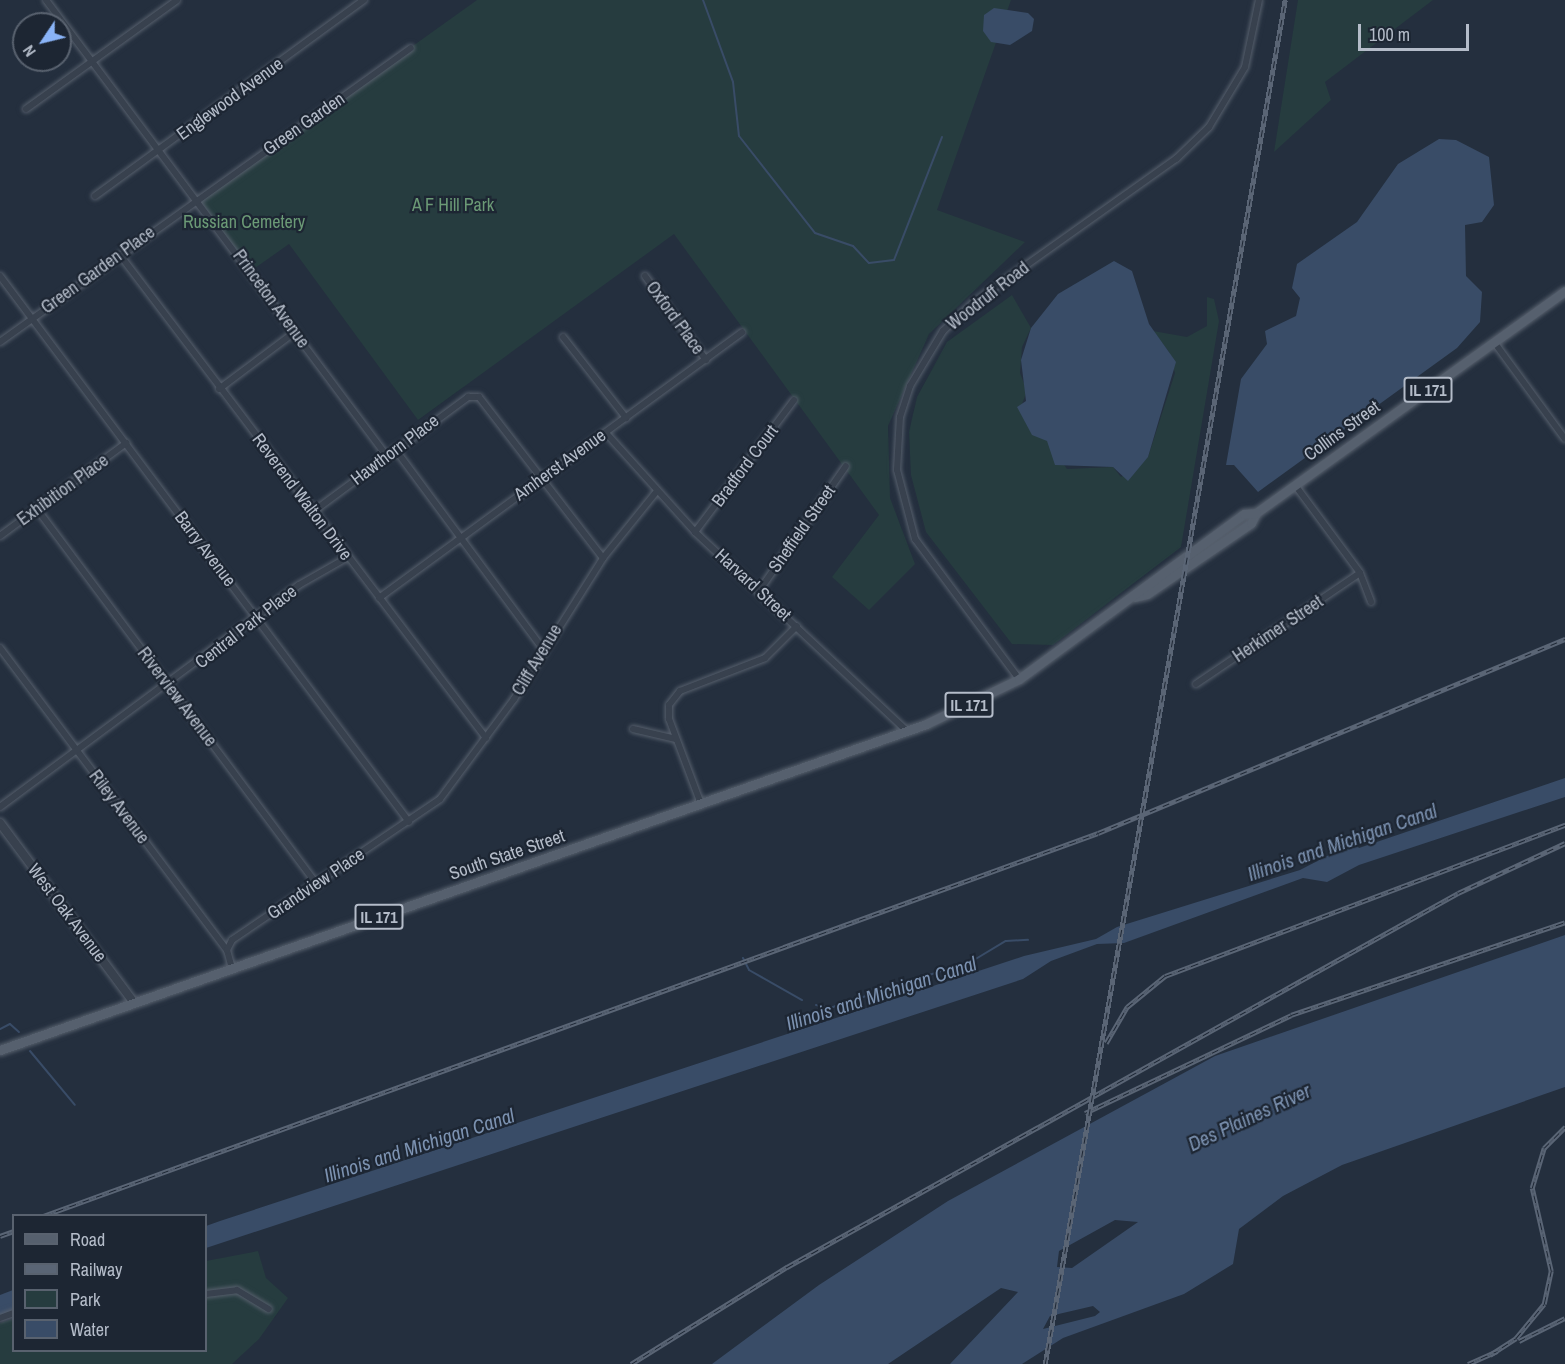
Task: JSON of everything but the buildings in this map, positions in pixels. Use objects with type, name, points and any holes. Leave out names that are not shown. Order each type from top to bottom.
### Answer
[{"type":"main road","name":"Collins Street","points":[[1019,678],[1135,597],[1147,594],[1251,523],[1256,513],[1565,291]]},
{"type":"main road","name":"South State Street","points":[[0,1050],[908,731],[1019,678]]},
{"type":"street","name":"Princeton Avenue","points":[[46,0],[197,199],[386,455]]},
{"type":"street","points":[[27,110],[177,0]]},
{"type":"street","name":"Englewood Avenue","points":[[95,196],[160,151],[364,0]]},
{"type":"street","name":"Woodruff Road","points":[[1019,678],[915,539],[897,470],[900,417],[910,386],[943,331],[973,303],[1176,159],[1209,127],[1245,68],[1259,0]]},
{"type":"street","name":"Green Garden","points":[[197,199],[411,48]]},
{"type":"street","name":"Green Garden Place","points":[[0,342],[197,199]]},
{"type":"street","name":"Reverend Walton Drive","points":[[120,255],[219,389],[486,738]]},
{"type":"street","name":"Barry Avenue","points":[[0,276],[409,822]]},
{"type":"street","name":"Oxford Place","points":[[645,276],[705,360]]},
{"type":"street","points":[[219,389],[295,332]]},
{"type":"street","name":"Amherst Avenue","points":[[379,598],[742,332]]},
{"type":"street","points":[[563,337],[626,418]]},
{"type":"street","points":[[1494,342],[1565,439]]},
{"type":"street","name":"Hawthorn Place","points":[[314,511],[386,455],[468,397],[479,397],[544,476]]},
{"type":"street","name":"Bradford Court","points":[[695,532],[794,400]]},
{"type":"street","name":"Harvard Street","points":[[606,433],[695,532],[908,731]]},
{"type":"street","name":"Exhibition Place","points":[[0,536],[126,444]]},
{"type":"street","points":[[395,449],[543,649]]},
{"type":"street","name":"Sheffield Street","points":[[759,591],[846,466]]},
{"type":"street","points":[[544,476],[603,558]]},
{"type":"street","points":[[1295,485],[1360,573],[1371,602]]},
{"type":"street","name":"Cliff Avenue","points":[[409,822],[440,800],[486,738],[603,558],[657,491]]},
{"type":"street","name":"Riverview Avenue","points":[[37,509],[317,885]]},
{"type":"street","name":"Central Park Place","points":[[0,807],[168,686],[255,617],[348,557]]},
{"type":"street","name":"Herkimer Street","points":[[1196,684],[1360,573]]},
{"type":"street","points":[[701,804],[676,739],[669,705],[680,691],[765,658],[797,626]]},
{"type":"street","name":"Riley Avenue","points":[[0,648],[227,950],[232,969]]},
{"type":"street","points":[[633,729],[676,739]]},
{"type":"street","name":"Grandview Place","points":[[227,950],[232,940],[409,822]]},
{"type":"street","name":"West Oak Avenue","points":[[0,823],[134,1003]]},
{"type":"street","points":[[207,1294],[237,1290],[269,1309]]},
{"type":"green space","points":[[477,0],[1011,0],[937,210],[1025,242],[929,334],[888,426],[890,498],[915,564],[869,610],[832,577],[879,515],[674,234],[418,420],[289,244],[251,271],[199,199]]},
{"type":"green space","points":[[1298,0],[1433,0],[1325,82],[1331,100],[1274,152]]},
{"type":"green space","points":[[1012,295],[1031,328],[1022,347],[1020,373],[1027,391],[1022,404],[1067,469],[1113,467],[1121,477],[1148,457],[1175,373],[1169,352],[1153,331],[1187,337],[1207,326],[1207,297],[1214,299],[1219,321],[1181,547],[1053,645],[1012,644],[926,532],[911,475],[909,432],[917,397],[947,342]]},
{"type":"green space","points":[[258,1251],[266,1278],[288,1298],[259,1339],[232,1364],[0,1364],[0,1323],[12,1319],[12,1352],[207,1352],[207,1261]]},
{"type":"water","points":[[994,8],[1028,13],[1034,19],[1032,31],[1010,45],[991,42],[983,31],[984,15]]},
{"type":"water","points":[[1439,139],[1456,140],[1489,157],[1494,205],[1482,222],[1465,225],[1466,276],[1482,292],[1480,322],[1457,348],[1258,492],[1234,465],[1226,465],[1241,379],[1267,344],[1265,331],[1296,316],[1300,298],[1292,288],[1297,264],[1357,222],[1398,164]]},
{"type":"water","points":[[1114,261],[1132,271],[1149,324],[1176,362],[1148,457],[1128,481],[1113,467],[1055,465],[1047,441],[1032,435],[1017,407],[1026,401],[1021,360],[1031,328],[1058,294]]},
{"type":"water","points":[[1565,778],[1565,797],[1359,865],[1327,882],[1303,878],[1124,943],[1097,944],[1051,961],[1023,979],[207,1248],[207,1226],[220,1221],[1024,956],[1096,939],[1117,927],[1300,870],[1354,842],[1359,848]]},
{"type":"water","name":"Des Plaines River","points":[[1565,935],[1565,1087],[1342,1165],[1283,1196],[1239,1229],[1233,1264],[1184,1294],[1063,1338],[1022,1364],[950,1364],[1018,1292],[1001,1288],[888,1364],[712,1364],[819,1285],[948,1201],[1215,1056]],"holes":[[[1115,1220],[1138,1222],[1072,1268],[1057,1267],[1059,1251]],[[1093,1306],[1100,1312],[1095,1316],[1043,1329],[1050,1316]]]},
{"type":"water","points":[[12,1290],[12,1311],[0,1316],[0,1295]]},
{"type":"waterway","points":[[703,0],[733,82],[739,136],[815,233],[853,246],[869,263],[894,260],[942,137]]},
{"type":"waterway","name":"Illinois and Michigan Canal","points":[[816,1005],[830,1008],[974,960],[1006,941],[1028,940]]},
{"type":"waterway","name":"Illinois and Michigan Canal","points":[[743,958],[749,970],[802,1000]]},
{"type":"waterway","points":[[0,1029],[10,1024],[19,1032]]},
{"type":"waterway","points":[[30,1051],[75,1105]]},
{"type":"railway","points":[[1045,1364],[1285,0]]},
{"type":"railway","points":[[49,1214],[1098,833],[1565,639]]},
{"type":"railway","points":[[1106,1043],[1127,1007],[1165,976],[1565,825]]},
{"type":"railway","points":[[631,1364],[787,1267],[1458,893],[1565,843]]},
{"type":"railway","points":[[1085,1113],[1291,1015],[1565,922]]},
{"type":"railway","points":[[1490,1355],[1516,1338],[1544,1304],[1551,1271],[1532,1188],[1544,1148],[1565,1127]]},
{"type":"railway","points":[[0,1236],[12,1232]]},
{"type":"railway","points":[[1519,1341],[1565,1318]]},
{"type":"railway","points":[[1468,1364],[1497,1351]]},
{"type":"park label","name":"A F Hill Park","points":[[453,205]]},
{"type":"park label","name":"Russian Cemetery","points":[[244,222]]}]
